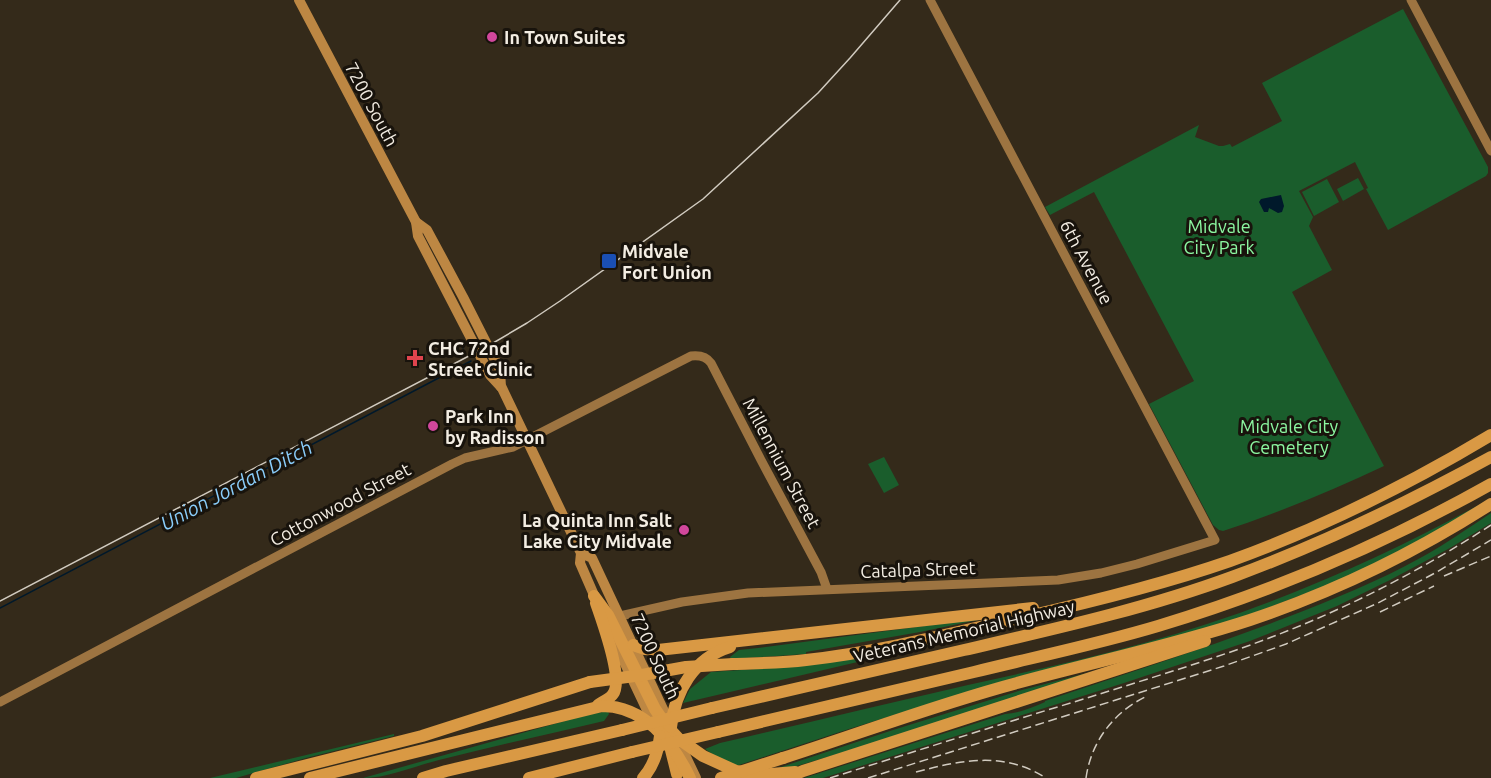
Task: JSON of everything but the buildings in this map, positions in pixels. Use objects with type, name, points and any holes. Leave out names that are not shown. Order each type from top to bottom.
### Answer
[{"type":"highway","points":[[256,778],[422,736],[590,682],[686,667],[805,660],[880,648],[961,632],[1127,592],[1228,562],[1312,529],[1407,483],[1491,435]]},
{"type":"highway","name":"Veterans Memorial Highway","points":[[423,778],[1129,610],[1230,578],[1313,545],[1383,514],[1491,457]]},
{"type":"highway","points":[[529,778],[1158,626],[1330,564],[1424,520],[1491,484]]},
{"type":"highway","points":[[787,778],[1275,616],[1415,548],[1491,504]]},
{"type":"highway","points":[[721,778],[1004,687],[1238,624],[1344,583]]},
{"type":"highway","points":[[633,645],[658,650],[754,640],[990,614],[1127,592]]},
{"type":"highway","points":[[594,596],[614,660],[618,684],[613,694],[596,707]]},
{"type":"highway","points":[[594,596],[608,615],[660,717]]},
{"type":"highway","points":[[643,778],[655,760],[678,696],[695,669],[707,658],[722,650],[754,640]]},
{"type":"highway","points":[[655,692],[678,776]]},
{"type":"highway","points":[[310,778],[596,707],[610,706],[641,717],[703,756],[736,771],[776,775],[803,771]]},
{"type":"highway","points":[[666,734],[690,778]]},
{"type":"highway","points":[[346,778],[466,741]]},
{"type":"main road","name":"7200 South","points":[[299,0],[416,222],[427,230],[459,289],[500,370],[501,387],[582,553],[580,563],[608,629],[666,734],[696,778]]},
{"type":"main road","name":"7200 South","points":[[582,553],[592,558],[620,616],[655,692],[666,734]]},
{"type":"street","name":"6th Avenue","points":[[930,0],[1215,540]]},
{"type":"street","points":[[1410,0],[1491,151]]},
{"type":"street","name":"Cottonwood Street","points":[[0,702],[452,464],[476,455],[510,448],[686,358],[695,355],[702,356]]},
{"type":"street","name":"Millennium Street","points":[[702,356],[711,363],[821,572],[827,589]]},
{"type":"street","name":"Catalpa Street","points":[[620,616],[682,602],[767,591],[1058,580],[1137,564],[1215,540]]},
{"type":"green space","name":"Midvale City Park","points":[[1403,9],[1488,167],[1488,173],[1388,230],[1366,189],[1368,188],[1355,162],[1299,191],[1313,217],[1309,226],[1332,270],[1292,292],[1384,466],[1284,509],[1223,531],[1219,530],[1213,525],[1149,404],[1194,381],[1094,192],[1050,215],[1045,207],[1199,125],[1195,137],[1219,146],[1230,144],[1232,147],[1282,121],[1262,83]]},
{"type":"green space","points":[[1358,178],[1364,189],[1343,201],[1337,189]]},
{"type":"green space","points":[[1327,179],[1339,202],[1314,216],[1302,192]]},
{"type":"green space","points":[[884,457],[899,485],[884,493],[868,464]]},
{"type":"green space","points":[[1488,500],[1446,527],[1346,578],[1228,623],[1013,678],[736,766],[705,749],[720,743],[1078,660],[1189,630],[1320,582],[1405,543]]},
{"type":"green space","points":[[1491,513],[1491,523],[1390,580],[1337,606],[1250,641],[823,778],[804,778],[1005,714],[1016,713],[1285,618],[1355,590],[1406,566],[1440,547]]},
{"type":"green space","points":[[1057,615],[683,703],[690,689],[711,672],[799,666],[882,654]]},
{"type":"green space","points":[[992,617],[806,652],[806,654],[731,659],[730,657],[739,650]]},
{"type":"green space","points":[[1137,660],[895,737],[790,768],[772,770],[1022,690]]},
{"type":"green space","points":[[608,711],[609,714],[604,721],[430,762],[392,774],[363,778],[586,715]]},
{"type":"green space","points":[[394,734],[394,736],[236,778],[210,778]]},
{"type":"water","points":[[1281,195],[1284,206],[1282,212],[1278,213],[1269,208],[1268,212],[1264,212],[1259,202],[1261,199]]},
{"type":"waterway","points":[[461,344],[463,348]]},
{"type":"waterway","name":"Union Jordan Ditch","points":[[0,608],[471,361]]},
{"type":"tram line","points":[[0,601],[488,346],[560,301],[703,199],[818,93],[900,0]]},
{"type":"railway","points":[[830,778],[1182,668],[1277,635],[1387,586],[1491,525]]},
{"type":"railway","points":[[868,778],[1224,666],[1286,644],[1378,603],[1491,540]]},
{"type":"railway","points":[[1444,576],[1491,556]]},
{"type":"railway","points":[[1380,612],[1434,586]]},
{"type":"railway","points":[[1086,778],[1093,752],[1105,730],[1123,711],[1145,697]]},
{"type":"railway","points":[[916,772],[982,760],[1014,764],[1030,769],[1046,778]]},
{"type":"place","name":"In Town Suites","points":[[492,37]]},
{"type":"place","name":"Midvale Fort Union","points":[[609,261]]},
{"type":"place","name":"CHC 72nd Street Clinic","points":[[415,358]]},
{"type":"place","name":"Park Inn by Radisson","points":[[433,426]]},
{"type":"place","name":"La Quinta Inn Salt Lake City Midvale","points":[[684,530]]},
{"type":"park label","name":"Midvale City Cemetery","points":[[1289,436]]}]
